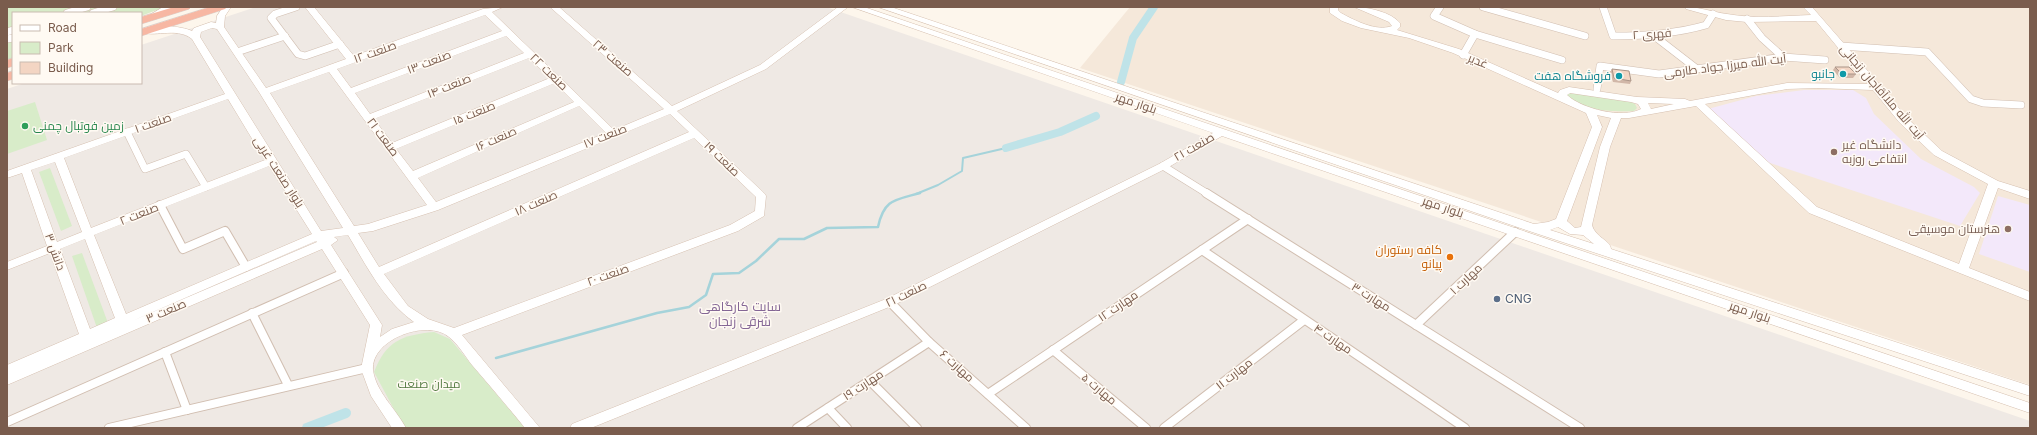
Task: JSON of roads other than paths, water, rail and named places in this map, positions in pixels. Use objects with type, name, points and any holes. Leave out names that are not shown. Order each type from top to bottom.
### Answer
[{"type":"highway","points":[[146,19],[185,7]]},
{"type":"highway","points":[[144,32],[221,7]]},
{"type":"street","points":[[70,12],[87,7]]},
{"type":"street","points":[[96,12],[113,7]]},
{"type":"street","points":[[146,19],[170,7]]},
{"type":"street","points":[[227,7],[221,16],[220,27],[264,92],[377,273],[404,309],[426,324]]},
{"type":"street","points":[[296,7],[275,14],[272,18],[300,56],[305,56],[340,44]]},
{"type":"street","points":[[309,7],[352,60]]},
{"type":"street","name":"صنعت ۱۲","points":[[264,92],[499,7]]},
{"type":"street","name":"صنعت ۲۳","points":[[554,7],[671,110]]},
{"type":"street","name":"صنعت ۱۷","points":[[323,239],[350,231],[385,224],[434,207],[671,110],[763,67],[844,7]]},
{"type":"street","name":"بلوار مهر","points":[[856,7],[2030,391]]},
{"type":"street","name":"بلوار مهر","points":[[882,7],[1092,83],[1221,132],[2030,408]]},
{"type":"street","points":[[1358,7],[1389,18]]},
{"type":"street","points":[[1373,7],[1389,18],[1393,28]]},
{"type":"street","points":[[1440,7],[1434,16],[1476,34],[1562,60]]},
{"type":"street","points":[[1483,7],[1585,36]]},
{"type":"street","name":"فهری ۲","points":[[1603,7],[1613,36],[1653,36],[1692,30],[1706,25],[1713,14]]},
{"type":"street","points":[[1690,7],[1713,14],[1747,19],[1818,18]]},
{"type":"street","name":"آیت الله ملاآقاجان زنجانی","points":[[1807,7],[1877,87],[1903,120],[1938,153],[1994,183],[2030,195]]},
{"type":"street","name":"غدیر","points":[[1332,8],[1337,14],[1358,24],[1382,31],[1393,28],[1463,55],[1514,76],[1591,112],[1617,115],[1644,113],[1670,110],[1695,102]]},
{"type":"street","name":"صنعت ۲۲","points":[[486,11],[612,133]]},
{"type":"street","points":[[1747,19],[1762,38],[1783,57]]},
{"type":"street","points":[[195,37],[197,30],[205,26],[220,27]]},
{"type":"street","points":[[144,32],[181,30],[192,33],[195,37]]},
{"type":"street","name":"صنعت ۱۳","points":[[349,92],[508,32]]},
{"type":"street","points":[[1463,55],[1476,34]]},
{"type":"street","points":[[237,52],[285,36]]},
{"type":"street","points":[[1653,36],[1698,69]]},
{"type":"street","name":"بلوار صنعت غربی","points":[[195,37],[271,161],[323,239],[376,325],[370,354]]},
{"type":"street","points":[[1841,46],[1927,52],[1971,98],[1983,102],[2021,105]]},
{"type":"street","name":"صنعت ۱۴","points":[[368,118],[530,54]]},
{"type":"street","name":"آیت الله میرزا جواد طارمی","points":[[1597,89],[1600,66],[1658,74],[1783,57],[1825,60]]},
{"type":"street","name":"صنعت ۲۱","points":[[331,68],[434,207]]},
{"type":"street","points":[[1514,76],[1569,90],[1632,99],[1695,102],[1739,96],[1788,86],[1817,85],[1877,87]]},
{"type":"street","name":"صنعت ۱۵","points":[[391,148],[557,79]]},
{"type":"street","points":[[1565,100],[1562,95],[1563,92],[1569,90]]},
{"type":"street","name":"صنعت ۱","points":[[7,175],[127,132],[229,92]]},
{"type":"street","name":"صنعت ۱","points":[[7,168],[229,92]]},
{"type":"street","points":[[1632,99],[1642,102],[1647,106],[1647,110],[1644,113]]},
{"type":"street","name":"صنعت ۱۶","points":[[412,176],[581,102]]},
{"type":"street","points":[[1695,102],[1813,210],[2030,297]]},
{"type":"street","name":"صنعت ۱۹","points":[[671,110],[761,196],[760,213]]},
{"type":"street","points":[[1530,227],[1550,226],[1561,220],[1597,127],[1591,112]]},
{"type":"street","points":[[1615,254],[1588,233],[1586,225],[1605,147],[1617,115]]},
{"type":"street","points":[[127,132],[145,169],[186,154],[206,187]]},
{"type":"street","name":"صنعت ۲۱","points":[[577,428],[890,302],[1163,166],[1221,132]]},
{"type":"street","name":"صنعت ۱۸","points":[[377,273],[696,133]]},
{"type":"street","points":[[58,157],[122,320]]},
{"type":"street","name":"صنعت ۲","points":[[7,266],[271,161]]},
{"type":"street","name":"مهارت ۳","points":[[1163,166],[1580,428]]},
{"type":"street","name":"دانش ۳","points":[[25,168],[86,336]]},
{"type":"street","points":[[1962,270],[1994,183]]},
{"type":"street","points":[[160,205],[183,249],[225,231],[246,267]]},
{"type":"street","name":"صنعت ۲۰","points":[[453,333],[734,228],[760,213]]},
{"type":"street","name":"مهارت ۱۲","points":[[988,394],[1248,219]]},
{"type":"street","points":[[1561,220],[1563,225],[1576,232],[1583,232],[1587,229]]},
{"type":"street","name":"مهارت ۱","points":[[1416,325],[1515,232]]},
{"type":"street","name":"صنعت ۳","points":[[7,370],[246,267],[323,239]]},
{"type":"street","name":"صنعت ۳","points":[[7,380],[323,239]]},
{"type":"street","name":"مهارت ۴","points":[[1202,250],[1465,428]]},
{"type":"street","points":[[7,422],[344,273]]},
{"type":"street","name":"مهارت ۶","points":[[890,302],[929,342],[1026,428]]},
{"type":"street","points":[[1786,324],[1787,311]]},
{"type":"street","points":[[252,313],[288,385]]},
{"type":"street","name":"مهارت ۱۱","points":[[1164,428],[1304,320]]},
{"type":"street","points":[[399,428],[381,401],[370,378],[367,368],[370,354],[382,342],[395,333],[410,327],[426,324],[442,327],[453,333],[533,428]]},
{"type":"street","name":"مهارت ۱۹","points":[[797,428],[929,342]]},
{"type":"street","name":"مهارت ۵","points":[[1052,350],[1146,428]]},
{"type":"street","points":[[165,352],[187,410]]},
{"type":"street","points":[[109,428],[288,385],[367,368]]},
{"type":"street","points":[[870,381],[917,428]]},
{"type":"street","points":[[828,408],[848,428]]},
{"type":"waterway","points":[[1121,82],[1133,38],[1154,7]]},
{"type":"waterway","points":[[1006,148],[1060,132],[1096,116]]},
{"type":"waterway","points":[[916,194],[938,185],[962,171],[963,158],[1006,148]]},
{"type":"waterway","points":[[496,358],[657,313],[689,307],[706,295],[713,274],[739,273],[756,261],[779,239],[804,239],[827,228],[878,227],[887,206],[897,199],[920,193]]},
{"type":"waterway","points":[[307,428],[346,413]]},
{"type":"place","name":"جانبو","points":[[1843,74]]},
{"type":"place","name":"فروشگاه هفت","points":[[1619,76]]},
{"type":"place","name":"زمین فوتبال چمنی","points":[[25,126]]},
{"type":"place","name":"دانشگاه غیر انتفاعی روزبه","points":[[1834,152]]},
{"type":"place","name":"هنرستان موسیقی","points":[[2008,229]]},
{"type":"place","name":"كافه رستوران پيانو","points":[[1450,257]]},
{"type":"place","name":"CNG","points":[[1497,299]]},
{"type":"district","name":"سایت کارگاهی شرقی زنجان","points":[[740,314]]},
{"type":"park label","name":"میدان صنعت","points":[[429,384]]}]
